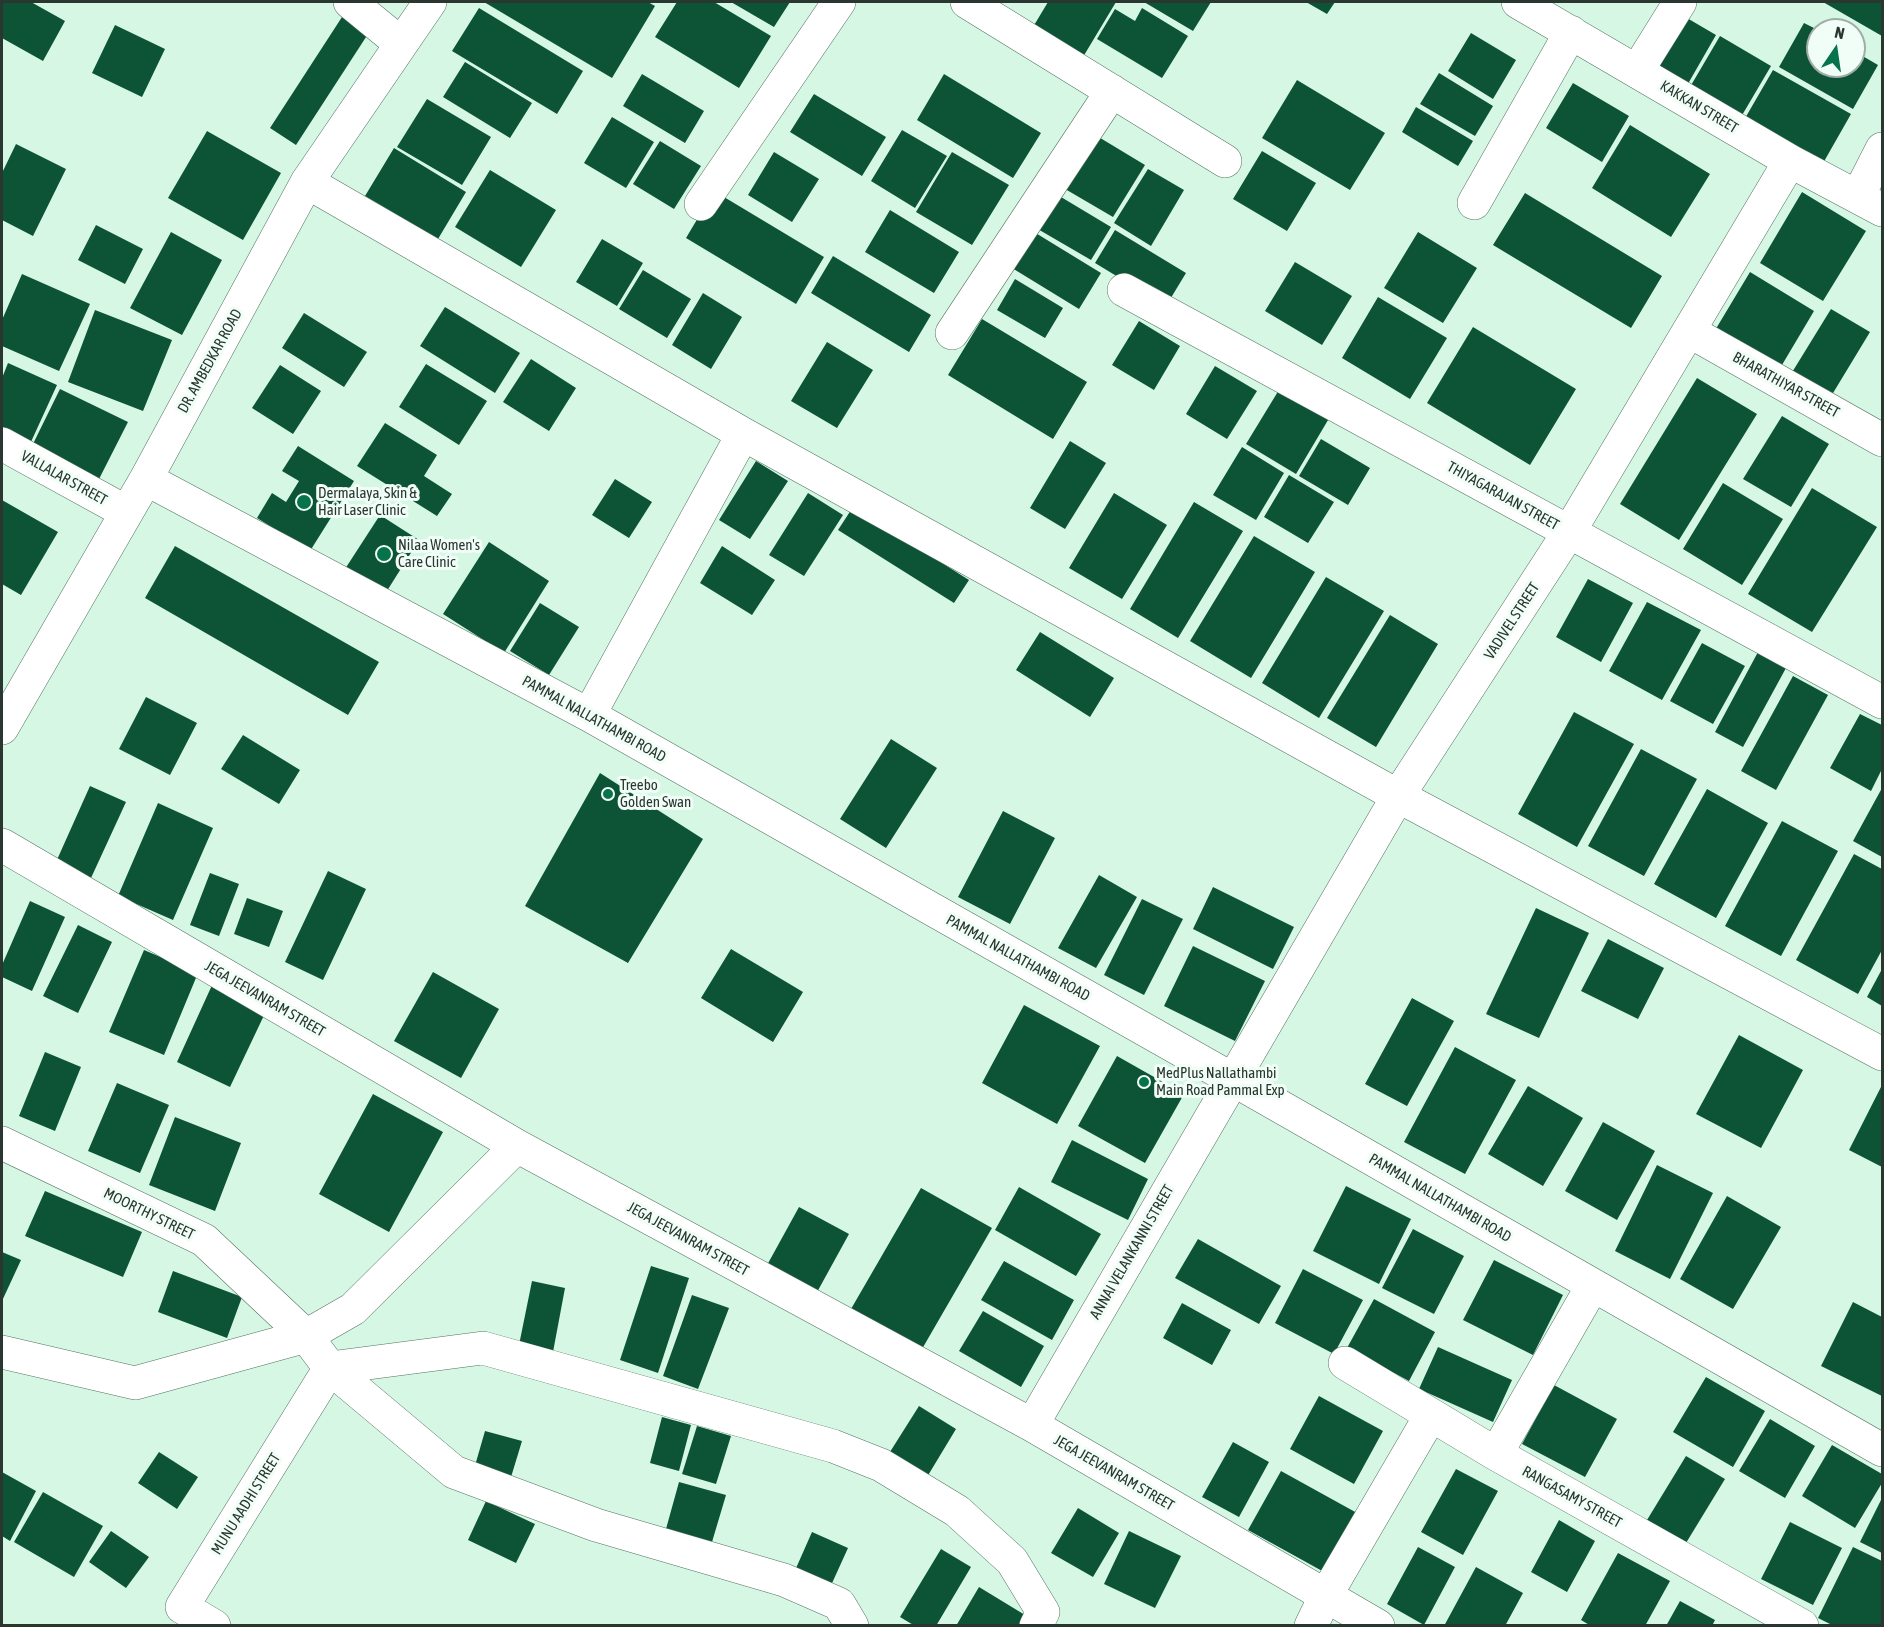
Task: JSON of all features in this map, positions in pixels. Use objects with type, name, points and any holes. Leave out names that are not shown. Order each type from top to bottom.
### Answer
[{"type":"street","points":[[350,2],[400,43]]},
{"type":"street","name":"DR. AMBEDKAR ROAD","points":[[6,711],[146,478],[307,182],[430,2]]},
{"type":"street","points":[[701,204],[839,2]]},
{"type":"street","points":[[967,2],[1225,161]]},
{"type":"street","name":"KAKKAN STREET","points":[[1518,2],[1790,161],[1870,203]]},
{"type":"street","points":[[1637,71],[1680,2]]},
{"type":"street","points":[[1474,203],[1571,32]]},
{"type":"street","points":[[952,333],[1112,91]]},
{"type":"street","points":[[1870,203],[1882,149]]},
{"type":"street","name":"VADIVEL STREET","points":[[1232,1079],[1398,796],[1569,532],[1790,161]]},
{"type":"street","points":[[307,182],[743,434],[1398,796],[1882,1054]]},
{"type":"street","name":"THIYAGARAJAN STREET","points":[[1124,290],[1882,702]]},
{"type":"street","name":"BHARATHIYAR STREET","points":[[1689,331],[1882,440]]},
{"type":"street","points":[[589,715],[743,434]]},
{"type":"street","name":"VALLALAR STREET","points":[[2,444],[126,512]]},
{"type":"street","name":"PAMMAL NALLATHAMBI ROAD","points":[[146,478],[589,715],[1882,1450]]},
{"type":"street","name":"JEGA JEEVANRAM STREET","points":[[2,845],[517,1146],[1032,1425],[1378,1626]]},
{"type":"street","name":"ANNAI VELANKANNI STREET","points":[[1032,1425],[1232,1079]]},
{"type":"street","name":"MOORTHY STREET","points":[[2,1143],[204,1240],[306,1336],[330,1368],[454,1472],[596,1525],[784,1580],[839,1604],[852,1626]]},
{"type":"street","points":[[2,1352],[135,1383],[306,1336],[353,1309],[517,1146]]},
{"type":"street","points":[[1496,1454],[1593,1285]]},
{"type":"street","points":[[330,1368],[483,1348],[833,1446],[881,1465],[957,1511],[1012,1561],[1043,1612],[1036,1626]]},
{"type":"street","name":"RANGASAMY STREET","points":[[1345,1363],[1496,1454],[1802,1626]]},
{"type":"street","name":"MUNU AADHI STREET","points":[[214,1626],[182,1607],[330,1368]]},
{"type":"street","points":[[1311,1626],[1326,1595],[1431,1415]]},
{"type":"building","points":[[2,2],[31,2],[65,21],[43,61],[2,38]]},
{"type":"building","points":[[484,2],[648,2],[655,6],[612,78]]},
{"type":"building","points":[[677,2],[714,2],[771,36],[739,88],[655,37]]},
{"type":"building","points":[[731,2],[790,2],[774,27]]},
{"type":"building","points":[[1048,2],[1116,2],[1083,57],[1033,27]]},
{"type":"building","points":[[1144,2],[1211,2],[1193,31]]},
{"type":"building","points":[[1306,2],[1335,2],[1327,14]]},
{"type":"building","points":[[1823,2],[1882,2],[1882,36],[1866,27],[1866,18],[1851,18]]},
{"type":"building","points":[[479,8],[583,71],[557,114],[452,51]]},
{"type":"building","points":[[1142,8],[1188,36],[1162,78],[1097,39],[1115,9],[1135,21]]},
{"type":"building","points":[[1675,11],[1716,35],[1685,89],[1643,65]]},
{"type":"building","points":[[342,17],[368,34],[296,145],[270,128]]},
{"type":"building","points":[[1804,23],[1806,24],[1806,78],[1866,78],[1866,58],[1878,65],[1853,109],[1779,67]]},
{"type":"building","points":[[115,25],[165,49],[142,97],[92,73]]},
{"type":"building","points":[[1471,33],[1516,60],[1493,99],[1448,71]]},
{"type":"building","points":[[1720,36],[1771,66],[1741,117],[1690,87]]},
{"type":"building","points":[[465,62],[532,103],[510,138],[443,97]]},
{"type":"building","points":[[1773,70],[1851,114],[1822,165],[1744,120]]},
{"type":"building","points":[[1439,73],[1493,106],[1475,136],[1420,104]]},
{"type":"building","points":[[642,74],[704,111],[685,143],[623,106]]},
{"type":"building","points":[[944,74],[1041,133],[1013,178],[917,120]]},
{"type":"building","points":[[1297,80],[1385,133],[1350,190],[1262,138]]},
{"type":"building","points":[[1573,83],[1629,116],[1602,162],[1546,128]]},
{"type":"building","points":[[814,94],[886,137],[862,176],[790,132]]},
{"type":"building","points":[[427,99],[491,137],[462,185],[397,147]]},
{"type":"building","points":[[1416,107],[1473,141],[1458,166],[1402,132]]},
{"type":"building","points":[[612,117],[654,142],[626,188],[584,163]]},
{"type":"building","points":[[1630,125],[1710,174],[1671,237],[1592,188]]},
{"type":"building","points":[[902,130],[947,156],[915,208],[871,181]]},
{"type":"building","points":[[207,131],[281,173],[243,240],[168,198]]},
{"type":"building","points":[[1092,133],[1145,165],[1113,217],[1060,186]]},
{"type":"building","points":[[660,141],[701,166],[674,209],[633,184]]},
{"type":"building","points":[[16,144],[66,169],[33,236],[2,220],[2,173]]},
{"type":"building","points":[[394,148],[466,192],[438,239],[365,196]]},
{"type":"building","points":[[1262,151],[1316,183],[1287,231],[1233,199]]},
{"type":"building","points":[[774,152],[819,179],[792,222],[748,195]]},
{"type":"building","points":[[952,152],[1009,185],[972,245],[916,212]]},
{"type":"building","points":[[1148,169],[1184,190],[1151,246],[1114,223]]},
{"type":"building","points":[[490,170],[556,210],[521,267],[455,227]]},
{"type":"building","points":[[714,191],[824,257],[796,304],[686,238]]},
{"type":"building","points":[[1802,192],[1866,231],[1823,301],[1760,263]]},
{"type":"building","points":[[1525,193],[1662,276],[1631,328],[1493,245]]},
{"type":"building","points":[[1056,194],[1111,227],[1091,260],[1036,228]]},
{"type":"building","points":[[890,210],[959,252],[934,293],[865,252]]},
{"type":"building","points":[[96,225],[143,249],[125,284],[78,260]]},
{"type":"building","points":[[1115,230],[1186,273],[1166,306],[1095,263]]},
{"type":"building","points":[[171,232],[222,260],[182,335],[130,308]]},
{"type":"building","points":[[1034,232],[1101,273],[1079,309],[1012,268]]},
{"type":"building","points":[[1418,232],[1477,268],[1443,323],[1384,288]]},
{"type":"building","points":[[602,239],[643,263],[617,306],[576,282]]},
{"type":"building","points":[[833,256],[931,315],[909,352],[811,293]]},
{"type":"building","points":[[1295,262],[1352,296],[1322,345],[1265,311]]},
{"type":"building","points":[[643,270],[691,299],[667,338],[619,309]]},
{"type":"building","points":[[1750,272],[1814,311],[1779,370],[1714,332]]},
{"type":"building","points":[[22,274],[90,304],[59,371],[2,346],[2,320]]},
{"type":"building","points":[[1015,279],[1063,308],[1045,338],[997,310]]},
{"type":"building","points":[[703,293],[742,317],[711,369],[672,345]]},
{"type":"building","points":[[1378,297],[1447,338],[1410,399],[1342,358]]},
{"type":"building","points":[[445,307],[520,353],[495,393],[420,346]]},
{"type":"building","points":[[1831,309],[1870,332],[1830,398],[1791,374]]},
{"type":"building","points":[[95,310],[172,340],[143,411],[68,382]]},
{"type":"building","points":[[304,313],[367,352],[344,387],[282,348]]},
{"type":"building","points":[[982,319],[1087,382],[1053,439],[948,375]]},
{"type":"building","points":[[1139,321],[1180,346],[1154,390],[1112,365]]},
{"type":"building","points":[[1473,327],[1576,389],[1530,465],[1427,403]]},
{"type":"building","points":[[827,342],[873,370],[837,428],[791,401]]},
{"type":"building","points":[[531,359],[576,388],[549,431],[503,402]]},
{"type":"building","points":[[8,363],[57,385],[30,444],[2,431],[2,378]]},
{"type":"building","points":[[426,364],[487,401],[459,445],[399,407]]},
{"type":"building","points":[[280,365],[321,391],[293,434],[252,408]]},
{"type":"building","points":[[1215,366],[1257,391],[1227,439],[1186,414]]},
{"type":"building","points":[[1697,378],[1757,414],[1679,540],[1620,504]]},
{"type":"building","points":[[1285,380],[1334,410],[1296,474],[1246,444]]},
{"type":"building","points":[[60,389],[128,422],[98,481],[31,448]]},
{"type":"building","points":[[1782,416],[1829,444],[1791,507],[1743,479]]},
{"type":"building","points":[[385,423],[437,455],[424,476],[452,494],[437,516],[357,466]]},
{"type":"building","points":[[1321,439],[1370,468],[1348,505],[1299,476]]},
{"type":"building","points":[[1070,441],[1106,463],[1065,529],[1030,508]]},
{"type":"building","points":[[298,446],[354,481],[310,551],[257,518],[272,493],[286,502],[299,481],[282,471]]},
{"type":"building","points":[[1242,447],[1284,473],[1256,520],[1213,495]]},
{"type":"building","points":[[756,461],[788,481],[750,539],[719,520]]},
{"type":"building","points":[[1289,475],[1334,502],[1308,543],[1264,517]]},
{"type":"building","points":[[615,479],[652,502],[629,538],[592,515]]},
{"type":"building","points":[[1723,483],[1783,519],[1742,585],[1683,549]]},
{"type":"building","points":[[1812,488],[1877,527],[1812,632],[1748,594]]},
{"type":"building","points":[[808,493],[843,515],[804,576],[769,555]]},
{"type":"building","points":[[1114,493],[1167,525],[1122,599],[1069,568]]},
{"type":"building","points":[[2,500],[58,532],[21,595],[2,584]]},
{"type":"building","points":[[1194,502],[1243,531],[1178,638],[1130,609]]},
{"type":"building","points":[[853,507],[969,580],[954,603],[838,530]]},
{"type":"building","points":[[380,515],[419,540],[385,594],[345,569]]},
{"type":"building","points":[[1254,536],[1315,572],[1251,678],[1190,641]]},
{"type":"building","points":[[489,542],[549,581],[504,653],[443,614]]},
{"type":"building","points":[[175,546],[379,662],[348,715],[145,598]]},
{"type":"building","points":[[722,546],[775,580],[752,615],[700,583]]},
{"type":"building","points":[[1326,577],[1384,611],[1319,718],[1262,683]]},
{"type":"building","points":[[1588,579],[1633,603],[1601,662],[1556,637]]},
{"type":"building","points":[[1647,602],[1701,630],[1662,700],[1609,671]]},
{"type":"building","points":[[540,603],[579,627],[549,675],[510,651]]},
{"type":"building","points":[[1390,615],[1438,644],[1376,747],[1327,718]]},
{"type":"building","points":[[1040,632],[1114,678],[1090,717],[1016,670]]},
{"type":"building","points":[[1702,643],[1745,666],[1713,724],[1670,701]]},
{"type":"building","points":[[1758,652],[1786,668],[1743,747],[1715,732]]},
{"type":"building","points":[[1793,676],[1828,695],[1776,790],[1741,771]]},
{"type":"building","points":[[146,697],[197,723],[170,775],[119,749]]},
{"type":"building","points":[[1574,712],[1634,744],[1577,847],[1518,814]]},
{"type":"building","points":[[1860,714],[1882,725],[1882,769],[1871,791],[1830,768]]},
{"type":"building","points":[[243,735],[300,770],[279,804],[221,769]]},
{"type":"building","points":[[891,739],[937,768],[886,848],[840,819]]},
{"type":"building","points":[[1641,749],[1697,779],[1644,876],[1588,846]]},
{"type":"building","points":[[600,773],[703,839],[628,963],[525,906]]},
{"type":"building","points":[[90,786],[126,802],[91,878],[56,862]]},
{"type":"building","points":[[1882,788],[1882,857],[1853,841]]},
{"type":"building","points":[[1707,789],[1768,823],[1716,918],[1654,884]]},
{"type":"building","points":[[158,803],[213,828],[173,920],[118,896]]},
{"type":"building","points":[[1003,811],[1055,838],[1010,924],[958,897]]},
{"type":"building","points":[[1782,821],[1838,851],[1781,956],[1725,926]]},
{"type":"building","points":[[1854,854],[1882,869],[1882,950],[1858,994],[1796,960]]},
{"type":"building","points":[[328,871],[366,889],[323,980],[285,962]]},
{"type":"building","points":[[210,873],[239,884],[219,936],[190,925]]},
{"type":"building","points":[[1099,875],[1137,897],[1096,968],[1058,948]]},
{"type":"building","points":[[1213,887],[1294,927],[1273,969],[1193,929]]},
{"type":"building","points":[[247,898],[283,911],[269,947],[234,934]]},
{"type":"building","points":[[1142,899],[1183,919],[1144,995],[1104,975]]},
{"type":"building","points":[[30,901],[65,917],[32,991],[2,977],[2,965]]},
{"type":"building","points":[[1536,908],[1589,933],[1539,1038],[1486,1014]]},
{"type":"building","points":[[78,925],[112,942],[78,1013],[43,996]]},
{"type":"building","points":[[1608,939],[1664,968],[1638,1019],[1581,991]]},
{"type":"building","points":[[1193,946],[1265,981],[1235,1041],[1164,1006]]},
{"type":"building","points":[[731,949],[803,992],[773,1042],[701,998]]},
{"type":"building","points":[[144,950],[198,973],[164,1055],[109,1032]]},
{"type":"building","points":[[1882,969],[1882,1006],[1867,997]]},
{"type":"building","points":[[433,972],[499,1009],[461,1078],[394,1041]]},
{"type":"building","points":[[213,983],[267,1009],[230,1087],[177,1062]]},
{"type":"building","points":[[1412,998],[1454,1021],[1407,1106],[1365,1084]]},
{"type":"building","points":[[1024,1005],[1100,1046],[1057,1124],[982,1083]]},
{"type":"building","points":[[1739,1035],[1803,1070],[1761,1148],[1696,1114]]},
{"type":"building","points":[[1455,1047],[1516,1080],[1465,1174],[1404,1142]]},
{"type":"building","points":[[45,1052],[81,1067],[55,1131],[19,1116]]},
{"type":"building","points":[[1117,1056],[1184,1094],[1145,1163],[1078,1126]]},
{"type":"building","points":[[117,1083],[169,1105],[140,1173],[88,1151]]},
{"type":"building","points":[[1882,1085],[1882,1167],[1849,1150]]},
{"type":"building","points":[[1528,1086],[1583,1118],[1543,1186],[1488,1154]]},
{"type":"building","points":[[373,1094],[443,1132],[389,1232],[319,1194]]},
{"type":"building","points":[[175,1117],[241,1143],[215,1211],[149,1185]]},
{"type":"building","points":[[1603,1122],[1655,1151],[1617,1220],[1565,1191]]},
{"type":"building","points":[[1072,1140],[1148,1179],[1128,1220],[1051,1182]]},
{"type":"building","points":[[1657,1165],[1713,1193],[1670,1279],[1615,1251]]},
{"type":"building","points":[[1346,1186],[1411,1219],[1379,1284],[1313,1251]]},
{"type":"building","points":[[1019,1187],[1101,1234],[1076,1276],[995,1230]]},
{"type":"building","points":[[921,1188],[992,1228],[922,1349],[851,1309]]},
{"type":"building","points":[[45,1191],[142,1232],[123,1277],[25,1236]]},
{"type":"building","points":[[1727,1196],[1781,1227],[1733,1309],[1680,1279]]},
{"type":"building","points":[[799,1207],[849,1234],[816,1294],[766,1267]]},
{"type":"building","points":[[1413,1229],[1464,1256],[1434,1314],[1382,1288]]},
{"type":"building","points":[[1198,1239],[1281,1286],[1259,1324],[1175,1278]]},
{"type":"building","points":[[2,1252],[21,1260],[2,1301]]},
{"type":"building","points":[[1494,1260],[1563,1295],[1533,1355],[1463,1320]]},
{"type":"building","points":[[1004,1261],[1074,1300],[1052,1340],[981,1300]]},
{"type":"building","points":[[651,1266],[689,1278],[658,1373],[620,1360]]},
{"type":"building","points":[[1303,1269],[1363,1300],[1334,1354],[1275,1323]]},
{"type":"building","points":[[173,1271],[242,1297],[227,1338],[158,1312]]},
{"type":"building","points":[[532,1281],[565,1288],[553,1352],[519,1345]]},
{"type":"building","points":[[692,1295],[729,1308],[698,1389],[663,1376]]},
{"type":"building","points":[[1374,1299],[1435,1332],[1409,1381],[1347,1348]]},
{"type":"building","points":[[1853,1302],[1882,1317],[1882,1396],[1821,1366]]},
{"type":"building","points":[[1182,1303],[1231,1330],[1212,1365],[1163,1338]]},
{"type":"building","points":[[983,1311],[1044,1346],[1021,1387],[959,1351]]},
{"type":"building","points":[[1438,1347],[1512,1380],[1493,1422],[1419,1389]]},
{"type":"building","points":[[1706,1377],[1765,1411],[1733,1467],[1673,1432]]},
{"type":"building","points":[[1554,1385],[1617,1419],[1585,1477],[1522,1444]]},
{"type":"building","points":[[1319,1396],[1383,1431],[1354,1484],[1290,1449]]},
{"type":"building","points":[[919,1406],[956,1429],[921,1487],[883,1463]]},
{"type":"building","points":[[662,1417],[691,1425],[679,1471],[650,1463]]},
{"type":"building","points":[[1770,1419],[1815,1446],[1785,1498],[1739,1471]]},
{"type":"building","points":[[697,1426],[731,1436],[716,1484],[682,1474]]},
{"type":"building","points":[[485,1431],[522,1441],[508,1487],[472,1476]]},
{"type":"building","points":[[1233,1442],[1269,1462],[1239,1517],[1202,1497]]},
{"type":"building","points":[[1832,1445],[1882,1474],[1882,1483],[1855,1528],[1802,1496]]},
{"type":"building","points":[[159,1452],[198,1477],[177,1509],[138,1483]]},
{"type":"building","points":[[1686,1456],[1725,1479],[1686,1543],[1647,1520]]},
{"type":"building","points":[[1456,1469],[1498,1491],[1463,1555],[1421,1532]]},
{"type":"building","points":[[1281,1471],[1357,1513],[1324,1572],[1248,1530]]},
{"type":"building","points":[[2,1472],[36,1491],[10,1541],[2,1536]]},
{"type":"building","points":[[679,1482],[726,1495],[712,1542],[666,1529]]},
{"type":"building","points":[[43,1492],[103,1526],[74,1577],[14,1542]]},
{"type":"building","points":[[1882,1498],[1882,1553],[1860,1542]]},
{"type":"building","points":[[486,1501],[535,1524],[516,1563],[468,1540]]},
{"type":"building","points":[[1078,1508],[1119,1533],[1093,1577],[1051,1553]]},
{"type":"building","points":[[1559,1520],[1595,1541],[1567,1592],[1531,1572]]},
{"type":"building","points":[[1790,1522],[1842,1548],[1813,1605],[1761,1579]]},
{"type":"building","points":[[111,1531],[149,1557],[126,1588],[89,1562]]},
{"type":"building","points":[[1129,1531],[1181,1556],[1155,1608],[1104,1584]]},
{"type":"building","points":[[812,1532],[848,1548],[828,1592],[793,1575]]},
{"type":"building","points":[[1418,1547],[1455,1567],[1424,1625],[1387,1604]]},
{"type":"building","points":[[1853,1547],[1882,1561],[1882,1626],[1834,1626],[1818,1618]]},
{"type":"building","points":[[941,1549],[971,1567],[936,1626],[915,1626],[900,1617]]},
{"type":"building","points":[[1618,1553],[1670,1581],[1645,1626],[1591,1626],[1581,1620]]},
{"type":"building","points":[[1476,1567],[1523,1593],[1505,1626],[1444,1626]]},
{"type":"building","points":[[979,1587],[1025,1615],[1019,1626],[956,1626]]},
{"type":"building","points":[[1680,1601],[1715,1620],[1712,1626],[1666,1626]]},
{"type":"place","name":"Dermalaya, Skin & Hair Laser Clinic","points":[[304,502]]},
{"type":"place","name":"Nilaa Women's Care Clinic","points":[[384,554]]},
{"type":"place","name":"Treebo Golden Swan","points":[[608,794]]},
{"type":"place","name":"MedPlus Nallathambi Main Road Pammal Exp","points":[[1144,1082]]}]
